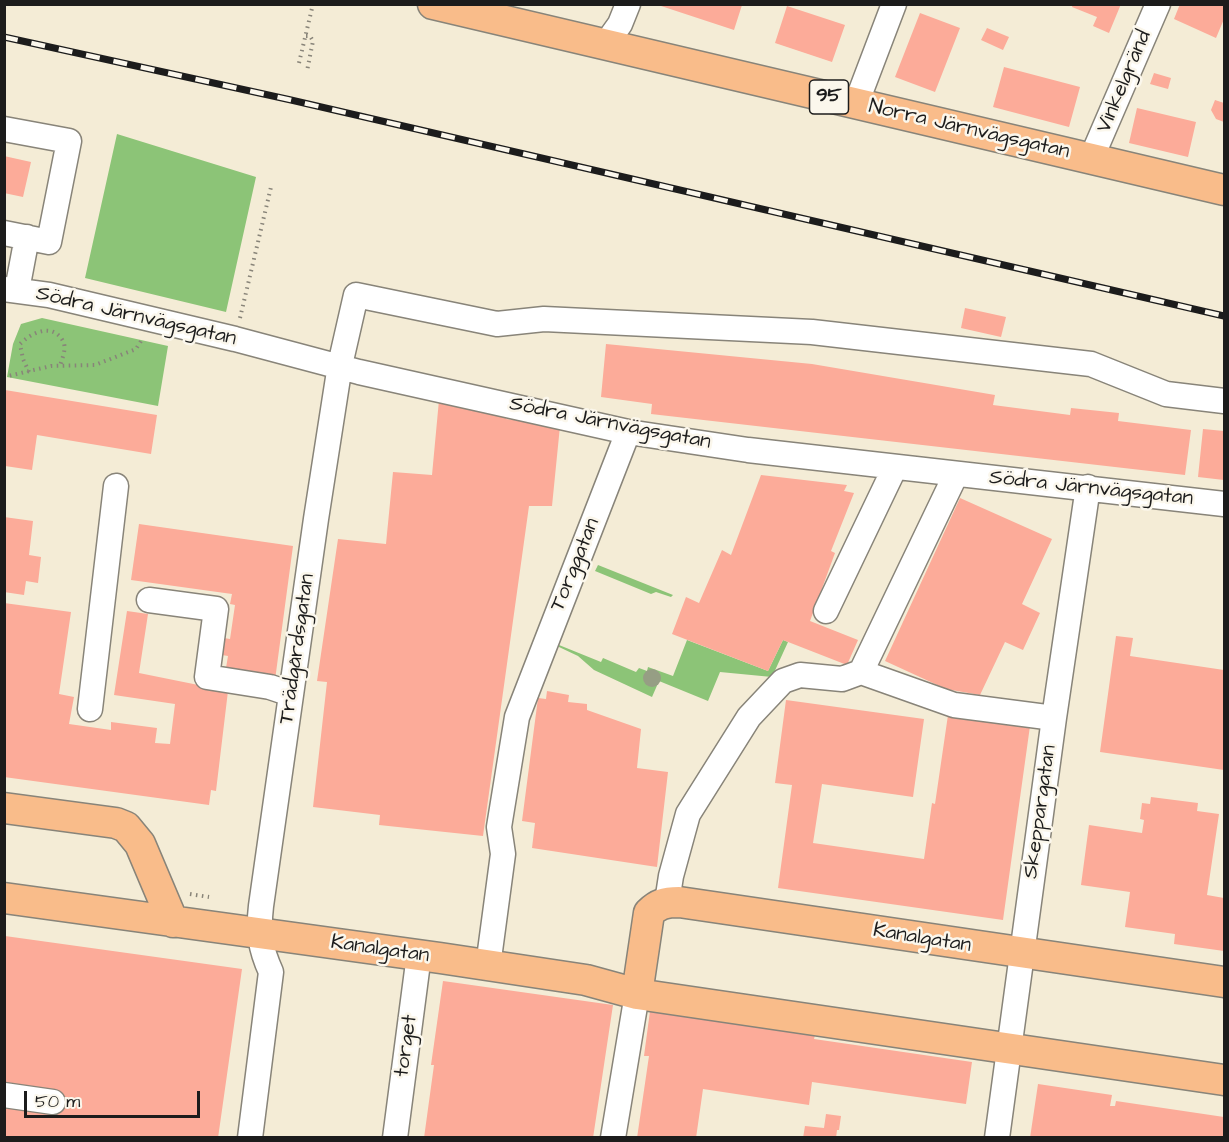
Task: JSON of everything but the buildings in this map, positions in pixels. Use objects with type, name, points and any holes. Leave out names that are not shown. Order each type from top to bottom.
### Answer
[{"type":"main road","name":"Norra Järnvägsgatan","points":[[433,4],[1224,190]]},
{"type":"main road","points":[[4,808],[126,827],[140,844],[173,922]]},
{"type":"main road","name":"Kanalgatan","points":[[4,898],[586,980],[637,994],[1224,1080]]},
{"type":"main road","name":"Kanalgatan","points":[[637,994],[649,914],[657,906],[667,902],[1224,982]]},
{"type":"main road","name":"Kanalgatan","points":[[586,980],[600,978],[617,970],[638,950],[644,939]]},
{"type":"street","points":[[605,45],[620,24],[628,4]]},
{"type":"street","points":[[856,104],[894,4]]},
{"type":"street","name":"Vinkelgränd","points":[[1091,159],[1158,4]]},
{"type":"street","points":[[4,129],[69,141],[49,242],[16,235],[11,290]]},
{"type":"street","name":"Södra Järnvägsgatan","points":[[11,290],[235,339],[340,365],[359,372],[628,432],[748,450],[1224,504]]},
{"type":"street","name":"Trädgårdsgatan","points":[[258,933],[340,365],[356,295],[497,324],[544,319],[812,332],[1091,364],[1166,394],[1224,401]]},
{"type":"street","name":"Torggatan","points":[[488,966],[503,854],[500,827],[517,717],[628,432]]},
{"type":"street","points":[[826,611],[895,467]]},
{"type":"street","points":[[861,672],[956,474]]},
{"type":"street","points":[[90,709],[116,486]]},
{"type":"street","name":"Skeppargatan","points":[[997,1137],[1088,487]]},
{"type":"street","points":[[149,600],[216,609],[207,677],[270,687],[291,694]]},
{"type":"street","points":[[667,902],[671,876],[688,814],[749,717],[783,681],[800,675],[842,679],[861,672],[954,705],[1054,718]]},
{"type":"street","points":[[250,1137],[271,972],[264,957],[258,933]]},
{"type":"street","name":"torget","points":[[394,1137],[419,956]]},
{"type":"street","points":[[613,1137],[637,994]]},
{"type":"street","points":[[4,1095],[53,1102]]},
{"type":"path","points":[[299,63],[313,4]]},
{"type":"path","points":[[306,36],[310,36],[313,41],[307,71]]},
{"type":"path","points":[[235,339],[271,187]]},
{"type":"path","points":[[29,372],[20,344],[40,330],[54,333],[63,341],[64,350],[60,366]]},
{"type":"path","points":[[4,377],[51,366],[95,365],[136,349],[145,335]]},
{"type":"green space","points":[[117,134],[256,177],[226,312],[85,278]]},
{"type":"green space","points":[[42,318],[168,346],[158,406],[7,377],[13,344],[21,324]]},
{"type":"green space","points":[[598,565],[673,595],[671,597],[656,592],[651,594],[595,571]]},
{"type":"green space","points":[[687,640],[768,671],[783,640],[788,642],[772,677],[720,672],[708,701],[659,681],[652,697],[594,670],[578,656],[559,647],[559,645],[601,662],[603,658],[636,672],[639,668],[647,671],[648,667],[673,676]]},
{"type":"railway","points":[[4,37],[291,100],[1224,316]]}]
